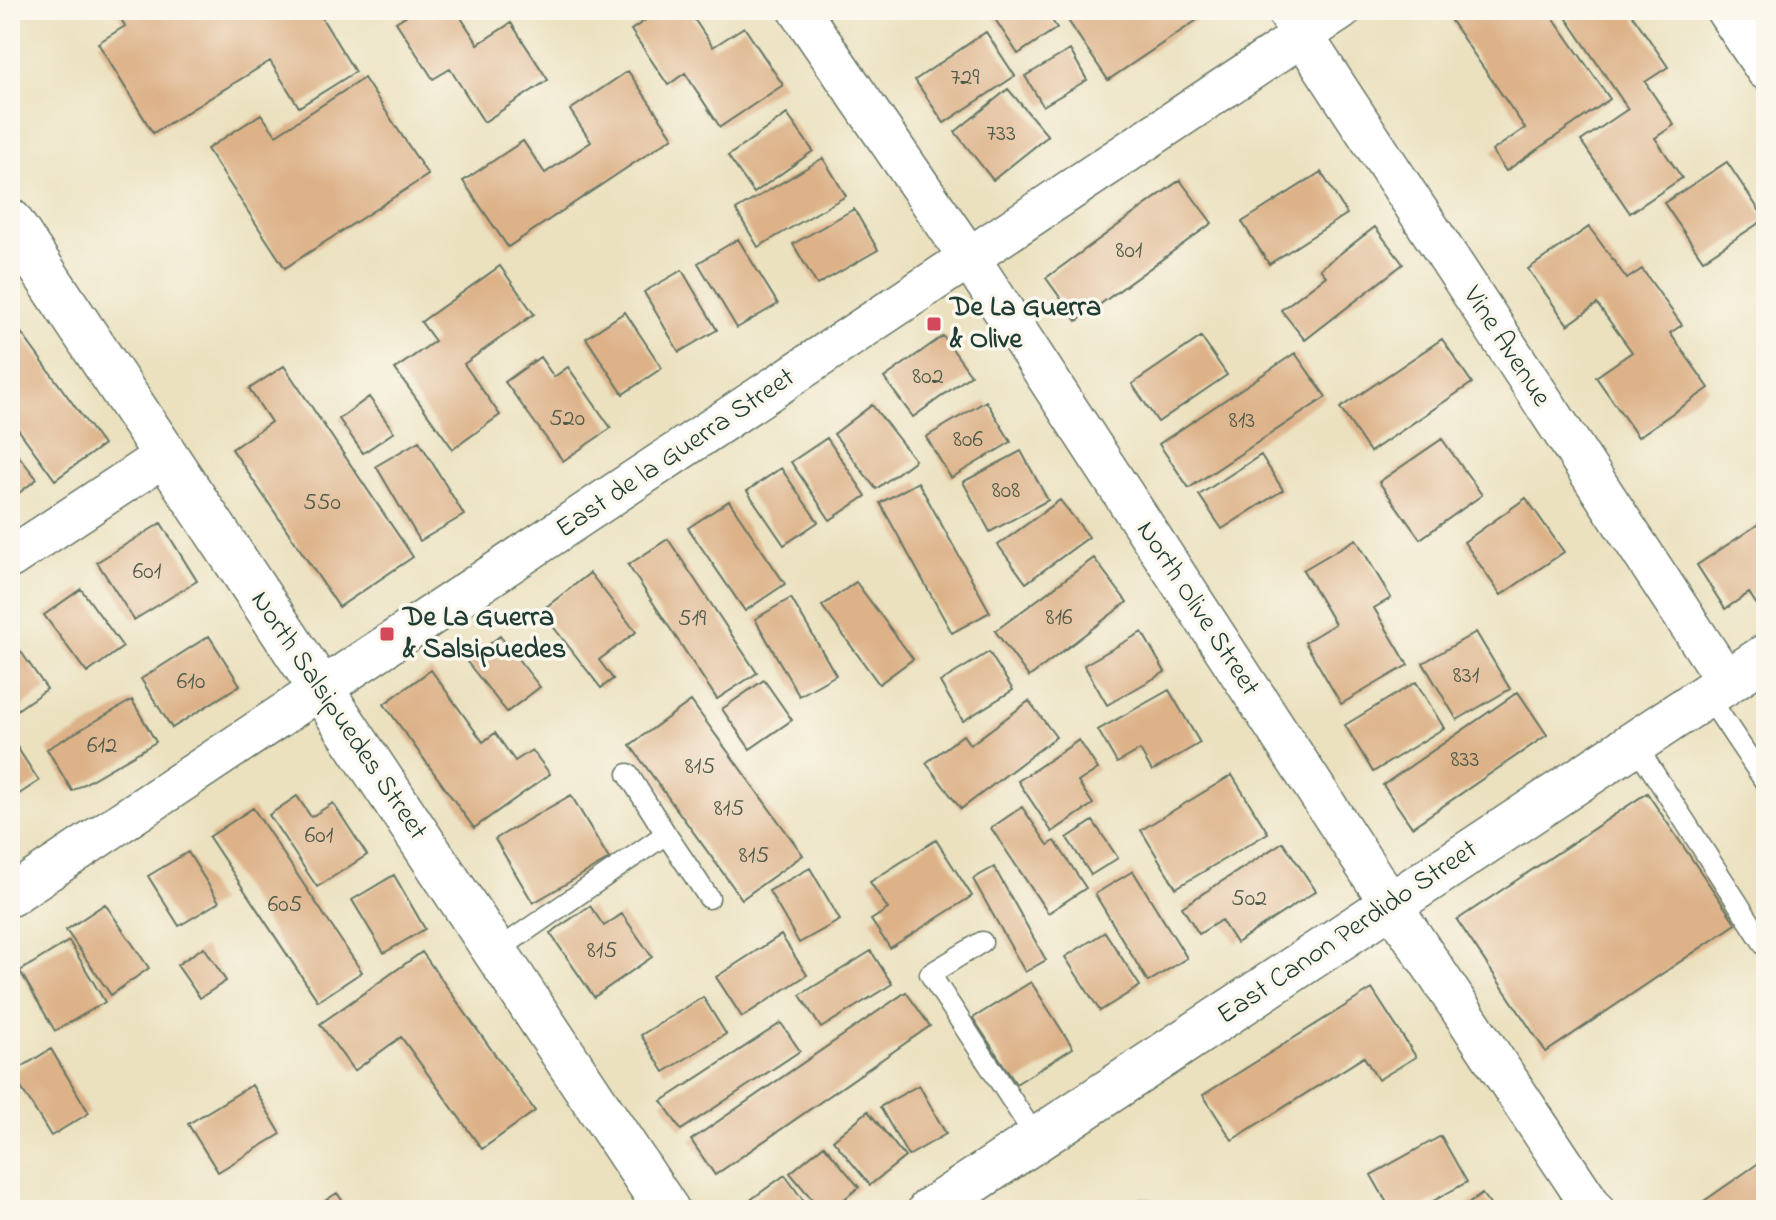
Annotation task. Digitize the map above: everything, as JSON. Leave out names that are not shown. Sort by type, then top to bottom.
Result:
[{"type":"street","name":"North Olive Street","points":[[799,10],[970,259],[1391,905],[1594,1210]]},
{"type":"street","name":"East de la Guerra Street","points":[[10,896],[970,259],[1294,23],[1341,10]]},
{"type":"street","points":[[1726,10],[1766,70]]},
{"type":"street","name":"Vine Avenue","points":[[1294,23],[1717,689]]},
{"type":"street","name":"North Salsipuedes Street","points":[[10,221],[667,1210]]},
{"type":"street","points":[[10,558],[164,456]]},
{"type":"street","name":"East Canon Perdido Street","points":[[930,1210],[1766,656]]},
{"type":"lane","points":[[1717,689],[1766,783]]},
{"type":"lane","points":[[1635,744],[1766,947]]},
{"type":"lane","points":[[628,774],[709,898]]},
{"type":"lane","points":[[495,952],[666,834]]},
{"type":"lane","points":[[982,942],[930,974],[1037,1139]]},
{"type":"green space","points":[[1142,1198],[1183,1208],[1184,1210],[1126,1210]]},
{"type":"building","points":[[116,10],[317,10],[355,72],[299,107],[270,61],[153,133],[98,43],[125,26]]},
{"type":"building","points":[[415,10],[456,10],[478,44],[511,23],[548,80],[484,122],[450,69],[433,79],[396,22]]},
{"type":"building","points":[[646,10],[688,10],[713,47],[744,27],[783,85],[720,127],[685,73],[668,85],[631,30],[650,17]]},
{"type":"building","points":[[996,10],[1045,10],[1057,28],[1018,54],[991,13]]},
{"type":"building","points":[[1061,10],[1212,10],[1108,80]]},
{"type":"building","points":[[1467,10],[1548,10],[1610,99],[1506,171],[1492,151],[1525,128],[1451,21]]},
{"type":"building","points":[[1561,10],[1629,10],[1668,67],[1645,82],[1674,125],[1655,138],[1682,178],[1630,213],[1581,141],[1628,109]]},
{"type":"building","points":[[986,32],[1015,76],[944,123],[915,80]]},
{"type":"building","points":[[1070,50],[1087,80],[1043,106],[1025,76]]},
{"type":"building","points":[[628,71],[673,137],[508,247],[463,181],[523,141],[545,173],[591,142],[570,110]]},
{"type":"building","points":[[364,78],[428,175],[285,268],[207,149],[261,114],[276,135]]},
{"type":"building","points":[[1008,89],[1048,136],[993,180],[955,132]]},
{"type":"building","points":[[787,114],[813,151],[754,193],[728,156]]},
{"type":"building","points":[[823,158],[846,196],[758,247],[736,210]]},
{"type":"building","points":[[1727,162],[1765,219],[1703,260],[1664,203]]},
{"type":"building","points":[[1321,172],[1347,214],[1269,264],[1242,222]]},
{"type":"building","points":[[1180,180],[1212,223],[1077,321],[1046,278]]},
{"type":"building","points":[[854,209],[878,250],[817,285],[793,244]]},
{"type":"building","points":[[1375,227],[1403,264],[1305,340],[1281,310],[1326,276],[1320,269]]},
{"type":"building","points":[[1589,227],[1627,279],[1642,269],[1682,325],[1670,333],[1709,388],[1638,437],[1596,377],[1632,352],[1597,304],[1568,325],[1528,269]]},
{"type":"building","points":[[738,239],[778,304],[737,328],[698,263]]},
{"type":"building","points":[[500,266],[534,314],[464,364],[500,415],[453,449],[395,369],[435,341],[421,322]]},
{"type":"building","points":[[682,270],[717,330],[679,352],[644,292]]},
{"type":"building","points":[[625,312],[662,368],[623,394],[586,338]]},
{"type":"building","points":[[17,327],[103,445],[55,480],[10,418],[10,332]]},
{"type":"building","points":[[943,336],[971,375],[913,417],[884,378]]},
{"type":"building","points":[[1201,337],[1227,375],[1158,422],[1132,384]]},
{"type":"building","points":[[1442,339],[1472,383],[1370,452],[1340,408]]},
{"type":"building","points":[[1295,353],[1326,397],[1189,488],[1159,444]]},
{"type":"building","points":[[540,357],[554,377],[568,367],[611,428],[563,461],[505,382]]},
{"type":"building","points":[[284,366],[413,557],[339,607],[232,449],[271,422],[249,389]]},
{"type":"building","points":[[369,397],[394,432],[363,453],[339,419]]},
{"type":"building","points":[[986,401],[1011,442],[951,478],[926,437]]},
{"type":"building","points":[[872,405],[915,460],[876,489],[834,434]]},
{"type":"building","points":[[827,438],[866,496],[830,520],[791,462]]},
{"type":"building","points":[[1442,439],[1482,495],[1420,539],[1379,482]]},
{"type":"building","points":[[419,441],[464,515],[420,541],[376,466]]},
{"type":"building","points":[[10,445],[37,479],[10,500]]},
{"type":"building","points":[[1021,451],[1048,500],[990,532],[963,482]]},
{"type":"building","points":[[1261,455],[1283,490],[1222,529],[1199,495]]},
{"type":"building","points":[[781,468],[818,522],[784,545],[747,491]]},
{"type":"building","points":[[918,482],[990,612],[952,633],[880,503]]},
{"type":"building","points":[[1526,498],[1564,552],[1501,595],[1464,542]]},
{"type":"building","points":[[1060,500],[1089,537],[1026,583],[998,545]]},
{"type":"building","points":[[729,501],[785,584],[745,611],[688,528]]},
{"type":"building","points":[[1766,519],[1766,603],[1759,608],[1749,593],[1725,609],[1697,565]]},
{"type":"building","points":[[161,523],[197,581],[134,620],[97,562]]},
{"type":"building","points":[[668,539],[757,673],[717,699],[628,565]]},
{"type":"building","points":[[1356,539],[1391,598],[1374,608],[1408,665],[1341,704],[1305,642],[1335,624],[1303,570]]},
{"type":"building","points":[[1094,558],[1127,602],[1029,677],[995,631]]},
{"type":"building","points":[[590,573],[636,632],[599,660],[613,679],[601,688],[541,611]]},
{"type":"building","points":[[856,582],[913,659],[879,684],[822,606]]},
{"type":"building","points":[[81,589],[123,647],[87,673],[44,615]]},
{"type":"building","points":[[791,598],[836,675],[799,696],[755,619]]},
{"type":"building","points":[[1142,632],[1165,672],[1107,705],[1084,665]]},
{"type":"building","points":[[1476,632],[1510,689],[1457,720],[1423,663]]},
{"type":"building","points":[[10,636],[47,689],[17,710],[10,701]]},
{"type":"building","points":[[209,636],[240,685],[172,728],[141,679]]},
{"type":"building","points":[[500,636],[540,687],[507,712],[467,662]]},
{"type":"building","points":[[989,652],[1013,690],[963,721],[940,682]]},
{"type":"building","points":[[431,670],[483,742],[495,733],[515,761],[532,750],[550,774],[474,828],[384,704]]},
{"type":"building","points":[[764,680],[792,720],[750,749],[722,709]]},
{"type":"building","points":[[1416,682],[1444,728],[1373,772],[1345,725]]},
{"type":"building","points":[[1169,690],[1200,743],[1152,771],[1140,750],[1117,763],[1098,730]]},
{"type":"building","points":[[1518,692],[1547,735],[1412,827],[1383,785]]},
{"type":"building","points":[[132,700],[156,742],[72,791],[47,749]]},
{"type":"building","points":[[691,701],[803,855],[742,899],[630,745]]},
{"type":"building","points":[[1029,701],[1056,737],[961,809],[926,763],[963,735],[970,745]]},
{"type":"building","points":[[10,736],[39,781],[10,800]]},
{"type":"building","points":[[1079,740],[1098,769],[1078,782],[1093,804],[1052,832],[1018,781]]},
{"type":"building","points":[[1232,775],[1268,833],[1176,888],[1141,830]]},
{"type":"building","points":[[1647,793],[1736,924],[1546,1052],[1457,920]]},
{"type":"building","points":[[571,795],[609,859],[533,903],[495,839]]},
{"type":"building","points":[[297,796],[311,817],[333,803],[367,855],[317,887],[269,815]]},
{"type":"building","points":[[1022,807],[1048,845],[1055,841],[1086,888],[1048,913],[991,828]]},
{"type":"building","points":[[253,808],[362,972],[318,1001],[209,837]]},
{"type":"building","points":[[1093,821],[1118,858],[1091,875],[1067,838]]},
{"type":"building","points":[[936,840],[972,896],[890,948],[871,920],[888,909],[870,882]]},
{"type":"building","points":[[1283,842],[1316,891],[1236,943],[1221,920],[1199,934],[1182,907]]},
{"type":"building","points":[[188,852],[219,902],[179,926],[148,876]]},
{"type":"building","points":[[994,867],[1046,960],[1025,972],[973,879]]},
{"type":"building","points":[[810,868],[840,920],[799,943],[769,891]]},
{"type":"building","points":[[1133,871],[1187,958],[1148,982],[1095,894]]},
{"type":"building","points":[[394,875],[425,929],[384,953],[352,900]]},
{"type":"building","points":[[105,904],[149,968],[111,995],[66,930]]},
{"type":"building","points":[[590,906],[604,926],[622,914],[652,957],[594,997],[550,933]]},
{"type":"building","points":[[1105,932],[1140,986],[1100,1011],[1065,957]]},
{"type":"building","points":[[781,935],[807,975],[742,1017],[716,977]]},
{"type":"building","points":[[69,941],[105,1002],[55,1031],[20,971]]},
{"type":"building","points":[[204,947],[226,981],[200,998],[177,965]]},
{"type":"building","points":[[871,951],[892,984],[821,1028],[800,995]]},
{"type":"building","points":[[422,952],[535,1111],[482,1149],[401,1037],[354,1071],[320,1024]]},
{"type":"building","points":[[1031,982],[1073,1048],[1016,1084],[973,1018]]},
{"type":"building","points":[[1372,989],[1416,1057],[1378,1080],[1364,1057],[1232,1140],[1203,1095]]},
{"type":"building","points":[[906,992],[930,1026],[715,1175],[691,1140]]},
{"type":"building","points":[[703,997],[726,1034],[664,1072],[641,1035]]},
{"type":"building","points":[[781,1023],[800,1051],[681,1130],[662,1101]]},
{"type":"building","points":[[51,1049],[89,1113],[51,1136],[12,1073]]},
{"type":"building","points":[[252,1085],[281,1134],[218,1172],[188,1124]]},
{"type":"building","points":[[919,1085],[946,1134],[908,1156],[880,1107]]},
{"type":"building","points":[[868,1111],[905,1157],[870,1185],[833,1140]]},
{"type":"building","points":[[1441,1136],[1467,1182],[1417,1210],[1391,1210],[1371,1175]]},
{"type":"building","points":[[824,1145],[859,1187],[831,1210],[821,1210],[790,1173]]},
{"type":"building","points":[[1763,1160],[1766,1164],[1766,1210],[1691,1210]]},
{"type":"building","points":[[785,1175],[810,1210],[751,1210],[746,1203]]},
{"type":"building","points":[[337,1193],[349,1210],[311,1210]]},
{"type":"building","points":[[1482,1194],[1494,1210],[1460,1210]]},
{"type":"place","name":"De La Guerra & Olive","points":[[934,324]]},
{"type":"place","name":"De La Guerra & Salsipuedes","points":[[387,634]]}]
